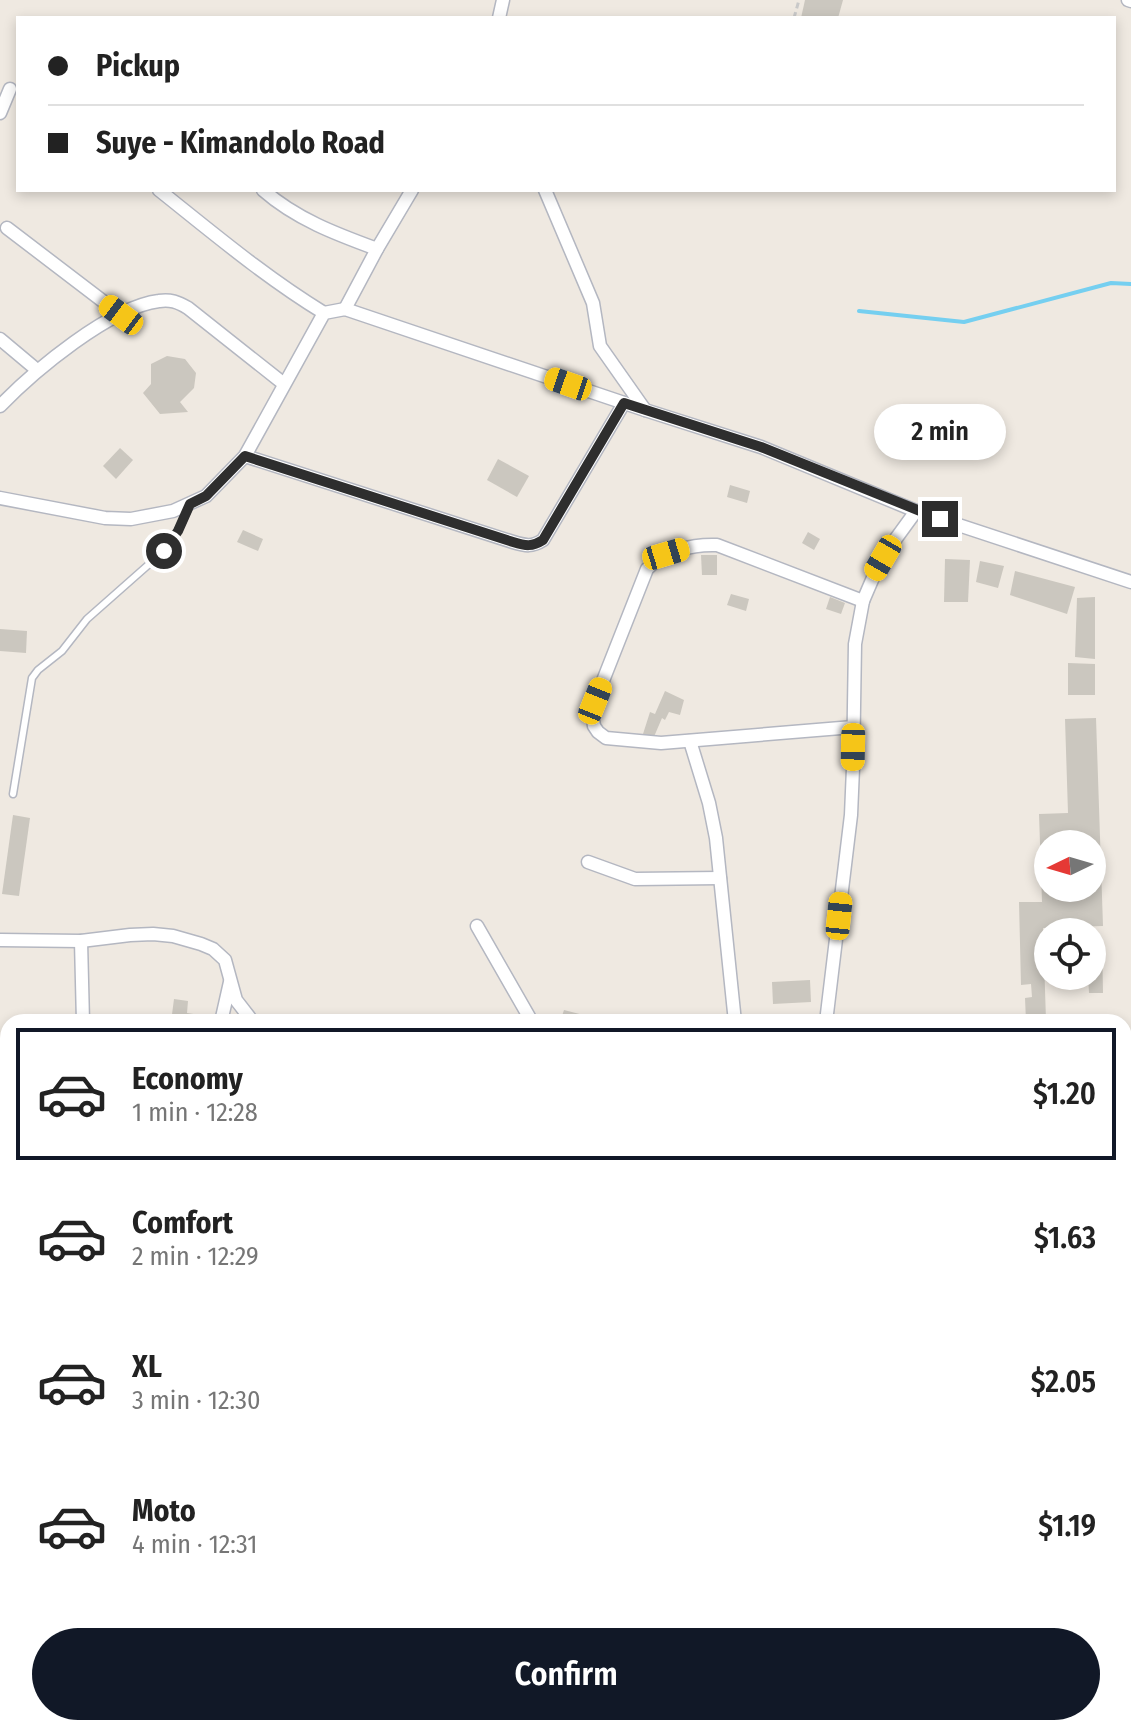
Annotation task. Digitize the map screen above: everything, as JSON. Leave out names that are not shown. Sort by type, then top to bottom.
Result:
[{"type":"street","points":[[0,113],[9,89]]},
{"type":"street","points":[[162,192],[287,291],[324,313],[345,309],[761,447],[916,511],[1131,582]]},
{"type":"street","points":[[265,192],[284,207],[328,231],[377,249]]},
{"type":"street","points":[[345,309],[411,192]]},
{"type":"street","points":[[546,192],[593,303],[603,353],[645,410]]},
{"type":"street","points":[[7,228],[121,315]]},
{"type":"street","points":[[0,406],[53,357],[106,322],[147,303],[162,300],[175,301],[188,308],[284,384]]},
{"type":"street","points":[[0,498],[105,518],[131,519],[156,516],[206,496],[245,456],[324,313]]},
{"type":"street","points":[[0,339],[37,370]]},
{"type":"street","points":[[245,456],[513,542],[535,545],[543,540],[624,403]]},
{"type":"street","points":[[827,1014],[851,815],[855,644],[863,601],[881,563],[916,511]]},
{"type":"street","points":[[853,727],[661,743],[606,738],[594,726],[592,713],[647,569],[666,554],[693,546],[717,545],[863,601]]},
{"type":"street","points":[[690,741],[716,838],[734,1014]]},
{"type":"street","points":[[588,862],[635,879],[720,878]]},
{"type":"street","points":[[477,926],[527,1014]]},
{"type":"street","points":[[0,940],[81,941],[130,935],[173,936],[220,954],[225,960],[236,1000],[247,1014]]},
{"type":"street","points":[[81,941],[83,1014]]},
{"type":"street","points":[[223,1014],[230,982]]},
{"type":"lane","points":[[13,794],[32,678],[62,651],[93,613],[164,551],[178,531],[190,504]]},
{"type":"building","points":[[805,0],[843,0],[839,16],[801,16]]},
{"type":"building","points":[[167,356],[185,359],[196,373],[194,388],[180,402],[188,412],[160,414],[143,393],[151,384],[151,364]]},
{"type":"building","points":[[120,448],[133,460],[116,479],[103,466]]},
{"type":"building","points":[[498,459],[529,476],[517,497],[487,480]]},
{"type":"building","points":[[730,485],[750,491],[747,503],[727,497]]},
{"type":"building","points":[[243,530],[263,539],[258,551],[237,542]]},
{"type":"building","points":[[808,532],[820,539],[814,550],[802,543]]},
{"type":"building","points":[[701,555],[717,555],[717,575],[702,575]]},
{"type":"building","points":[[945,559],[970,560],[968,602],[944,602]]},
{"type":"building","points":[[980,561],[1004,566],[998,588],[976,582]]},
{"type":"building","points":[[1015,571],[1075,587],[1067,614],[1010,595]]},
{"type":"building","points":[[731,594],[749,599],[746,611],[727,605]]},
{"type":"building","points":[[830,597],[845,603],[841,614],[826,609]]},
{"type":"building","points":[[1095,597],[1095,659],[1075,657],[1077,598]]},
{"type":"building","points":[[0,629],[27,631],[26,653],[0,651]]},
{"type":"building","points":[[1068,663],[1095,664],[1095,695],[1068,695]]},
{"type":"building","points":[[665,691],[684,700],[680,715],[669,712],[665,720],[662,718],[653,739],[643,734],[650,712],[655,714]]},
{"type":"building","points":[[1096,718],[1100,830],[1040,830],[1039,814],[1068,813],[1065,719]]},
{"type":"building","points":[[13,815],[30,818],[19,896],[2,894]]},
{"type":"building","points":[[1019,902],[1102,902],[1103,918],[1034,918],[1034,990],[1045,990],[1046,1014],[1026,1014],[1025,998],[1032,997],[1031,984],[1021,985]]},
{"type":"building","points":[[810,980],[811,1002],[773,1004],[772,982]]},
{"type":"building","points":[[1089,990],[1103,990],[1103,993],[1089,993]]},
{"type":"building","points":[[174,999],[188,1001],[187,1013],[194,1014],[172,1014]]},
{"type":"waterway","points":[[859,311],[964,322],[1111,283],[1131,284]]},
{"type":"route","points":[[164,551],[178,531],[190,504],[206,496],[245,456],[513,542],[535,545],[543,540],[624,403],[761,447],[940,519]]}]
